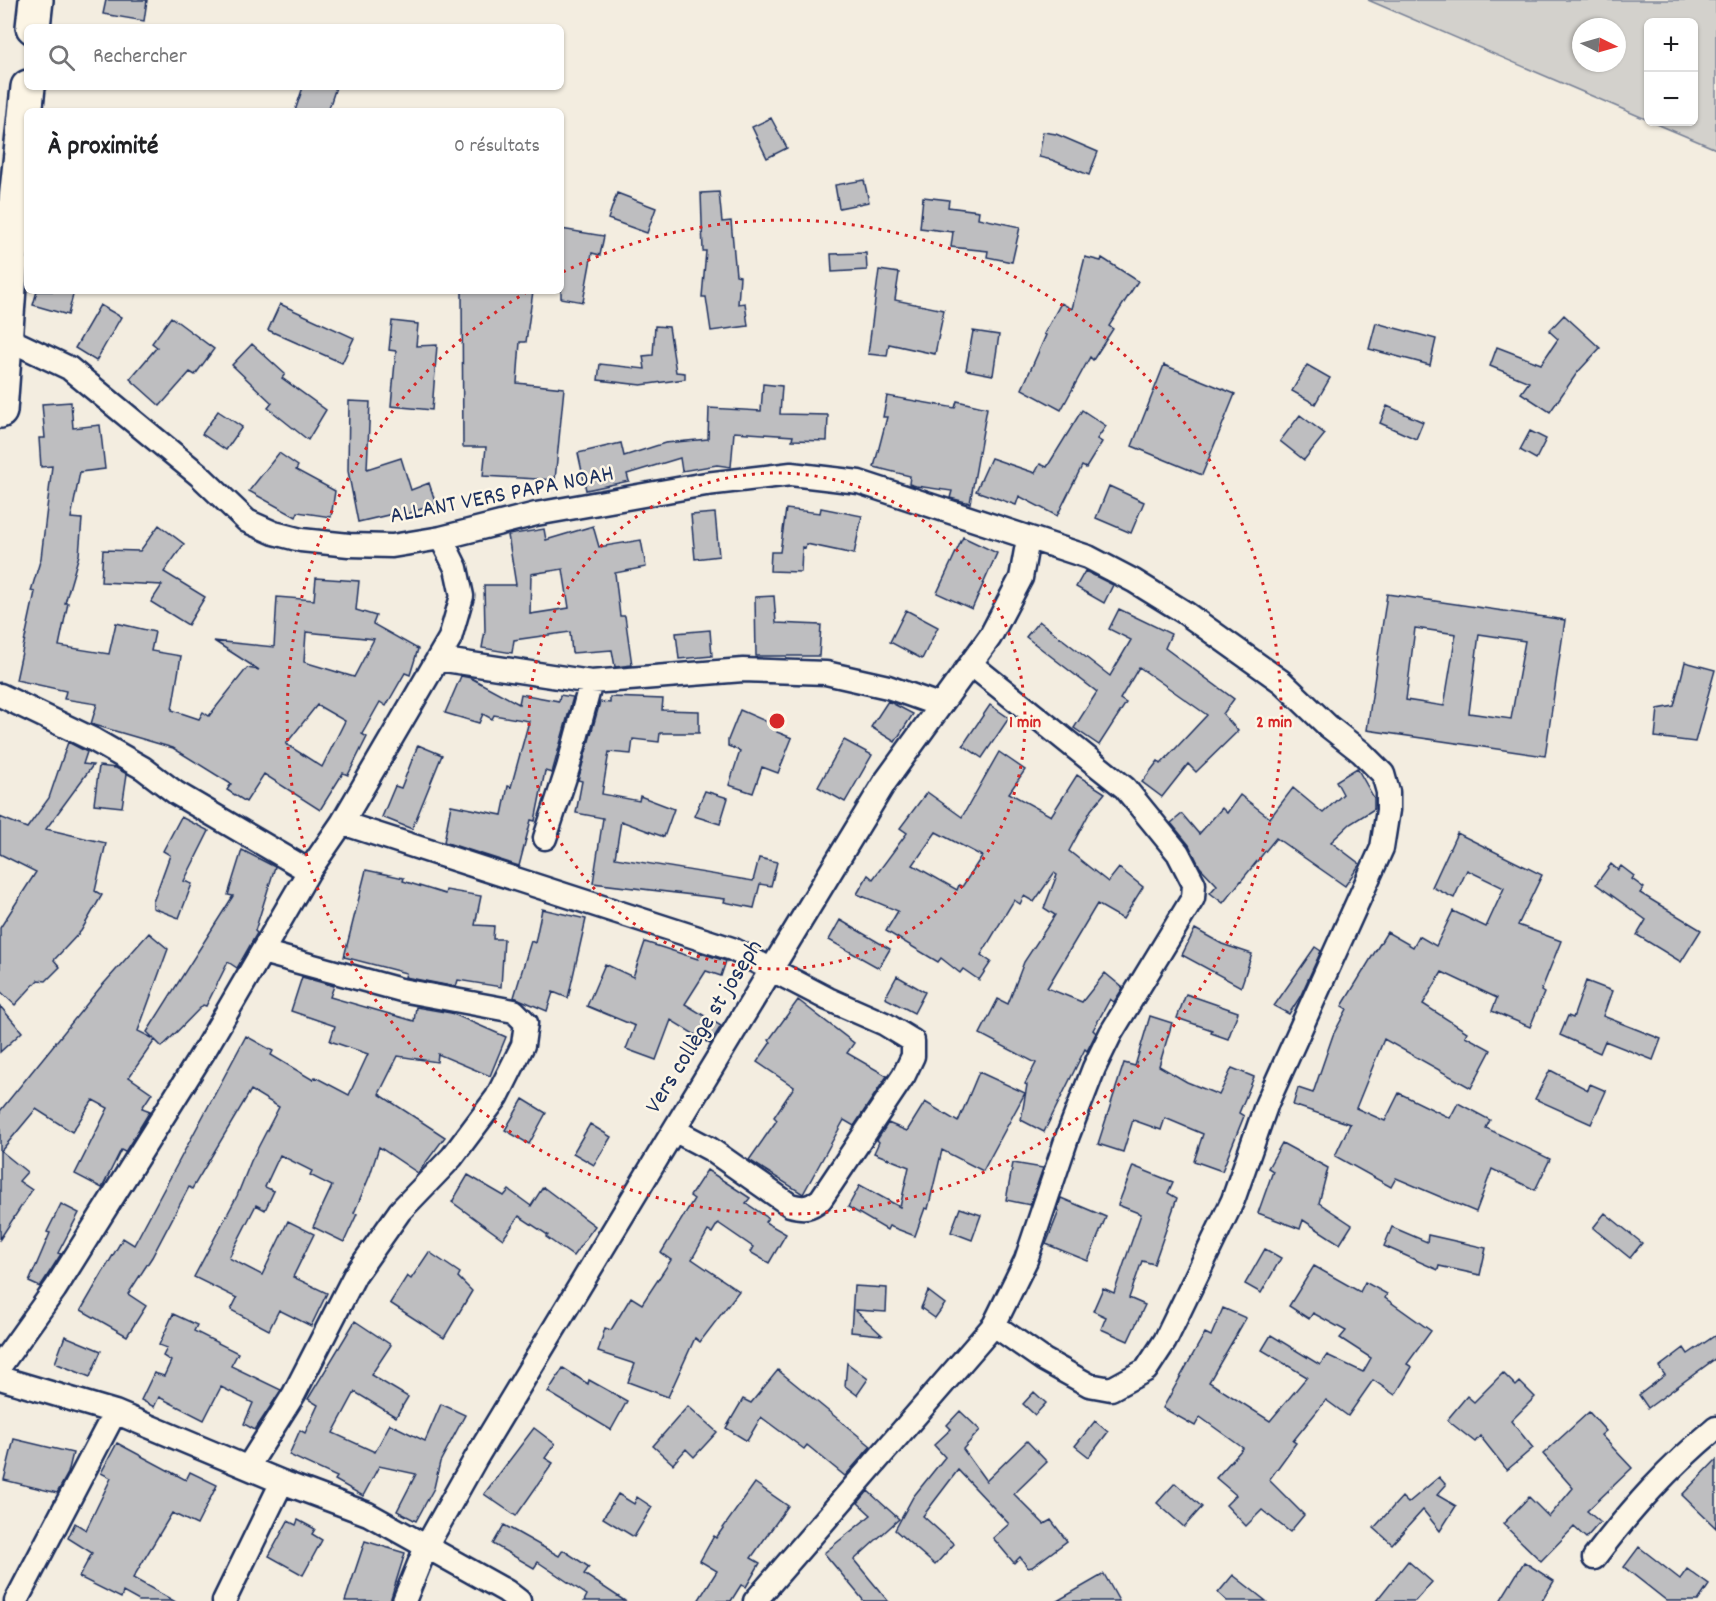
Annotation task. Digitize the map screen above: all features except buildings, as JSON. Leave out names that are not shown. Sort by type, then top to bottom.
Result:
[{"type":"main road","points":[[33,24],[36,0]]},
{"type":"main road","points":[[26,108],[28,90]]},
{"type":"main road","points":[[0,411],[14,219],[24,125]]},
{"type":"street","name":"ALLANT VERS PAPA NOAH","points":[[6,338],[69,368],[199,475],[248,521],[274,533],[301,540],[349,545],[392,546],[441,538],[536,514],[706,484],[791,474],[859,482],[904,495],[1028,539],[1088,557],[1134,581],[1184,612],[1282,682],[1383,774],[1388,792],[1388,810],[1382,848],[1267,1103],[1233,1200],[1165,1341],[1146,1370],[1111,1389],[1089,1385],[1044,1360],[994,1325]]},
{"type":"street","points":[[0,1366],[55,1289],[206,1048],[309,871],[342,823],[450,638],[462,596],[456,568],[441,538]]},
{"type":"street","name":"Vers collège st joseph","points":[[404,1601],[426,1546],[476,1458],[885,782],[939,705],[972,665],[1021,578],[1028,539]]},
{"type":"street","points":[[438,659],[591,682],[743,670],[826,673],[888,687],[939,705]]},
{"type":"street","points":[[755,1601],[994,1325],[1026,1260],[1064,1145],[1094,1068],[1111,1033],[1193,898],[1194,884],[1179,853],[1125,788],[972,665]]},
{"type":"street","points":[[545,838],[584,715],[591,682]]},
{"type":"street","points":[[0,695],[94,740],[143,768],[176,793],[309,871]]},
{"type":"street","points":[[342,823],[732,949],[913,1041],[913,1056],[904,1074],[821,1199],[812,1207],[802,1208],[790,1205],[710,1149],[674,1130]]},
{"type":"street","points":[[248,1467],[294,1394],[355,1275],[400,1211],[452,1157],[497,1097],[523,1045],[526,1023],[514,1011],[401,990],[262,951]]},
{"type":"street","points":[[0,1378],[115,1412],[282,1482],[368,1514],[506,1591],[519,1601]]},
{"type":"street","points":[[16,1601],[115,1412]]},
{"type":"street","points":[[1594,1558],[1629,1512],[1672,1464],[1716,1428]]},
{"type":"street","points":[[224,1601],[282,1482]]},
{"type":"shaded area","points":[[1368,0],[1716,0],[1716,149],[1661,126],[1698,126],[1698,18],[1644,18],[1644,118]]}]
